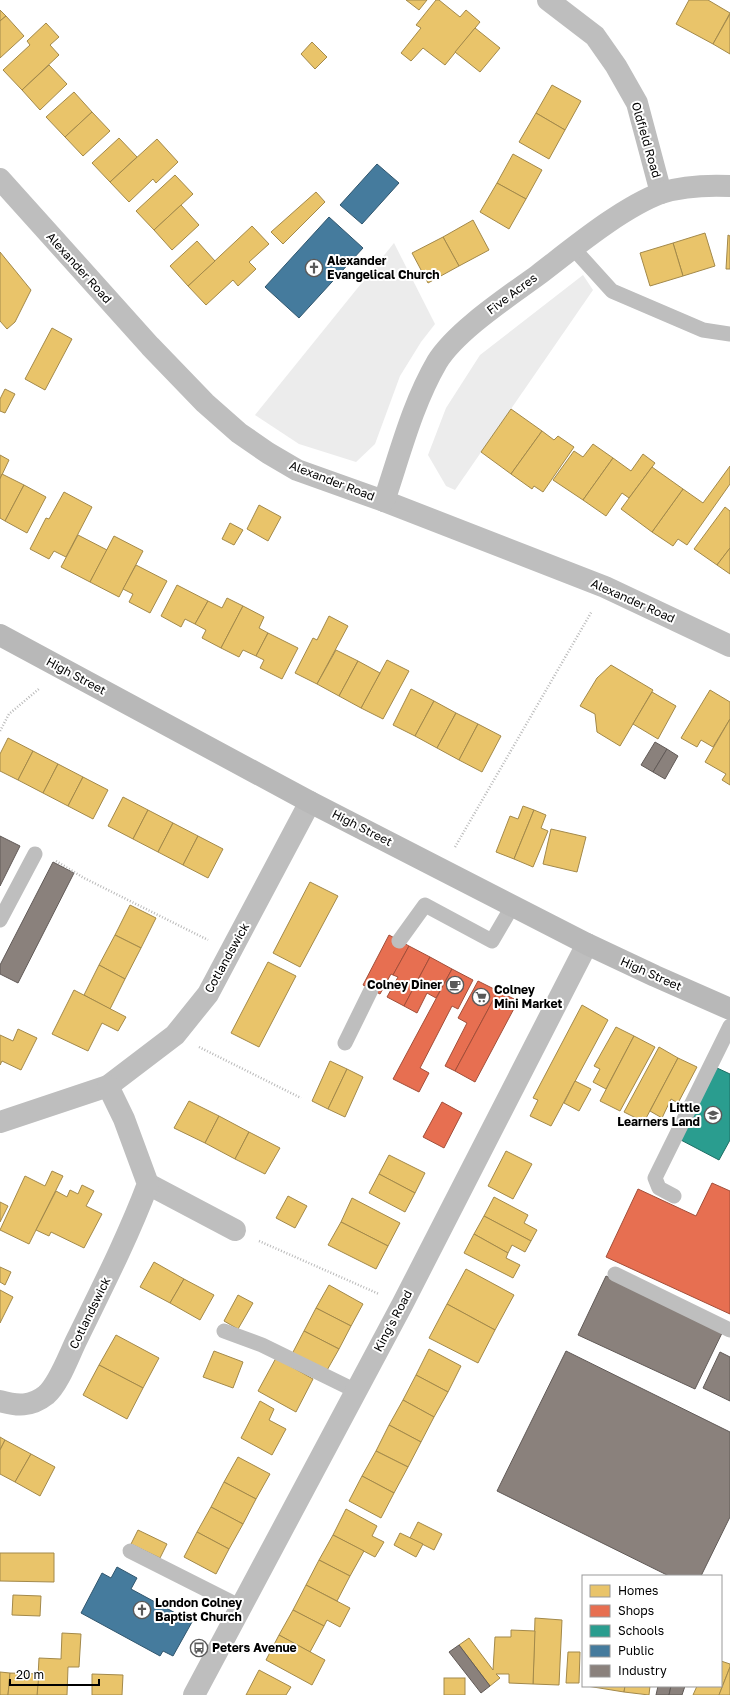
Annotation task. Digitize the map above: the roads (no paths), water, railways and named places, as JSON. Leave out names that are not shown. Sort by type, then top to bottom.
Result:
[{"type":"street","name":"Oldfield Road","points":[[548,0],[595,36],[616,66],[637,103],[661,194]]},
{"type":"street","name":"Alexander Road","points":[[0,179],[150,346],[205,403],[239,433],[268,454],[297,470],[384,501],[605,588],[730,646]]},
{"type":"street","name":"Five Acres","points":[[384,501],[423,390],[438,361],[461,335],[573,248],[625,212],[661,194],[693,186],[730,186]]},
{"type":"street","name":"High Street","points":[[0,635],[310,802],[442,870],[587,944],[654,976],[730,1009]]},
{"type":"street","name":"Cotlandswick","points":[[0,1122],[108,1086],[175,1035],[208,994],[310,802]]},
{"type":"street","name":"King's Road","points":[[194,1695],[402,1305],[587,944]]},
{"type":"street","points":[[108,1086],[124,1119],[148,1184],[235,1230]]},
{"type":"street","name":"Cotlandswick","points":[[0,1400],[19,1406],[35,1402],[47,1394],[59,1375],[117,1258],[148,1184]]},
{"type":"lane","points":[[573,248],[612,292],[703,330],[730,334]]},
{"type":"lane","points":[[0,920],[35,854]]},
{"type":"lane","points":[[399,941],[425,906],[492,941],[513,905]]},
{"type":"lane","points":[[345,1043],[371,990]]},
{"type":"lane","points":[[674,1196],[659,1188],[655,1178],[730,1026]]},
{"type":"lane","points":[[615,1274],[730,1330]]},
{"type":"lane","points":[[224,1331],[262,1345],[356,1391]]},
{"type":"lane","points":[[130,1551],[241,1607]]},
{"type":"place","name":"Alexander Evangelical Church","points":[[314,268]]},
{"type":"place","name":"Colney Diner","points":[[455,985]]},
{"type":"place","name":"Colney Mini Market","points":[[481,997]]},
{"type":"place","name":"Little Learners Land","points":[[713,1115]]},
{"type":"place","name":"London Colney Baptist Church","points":[[142,1610]]},
{"type":"place","name":"Peters Avenue","points":[[199,1648]]}]
